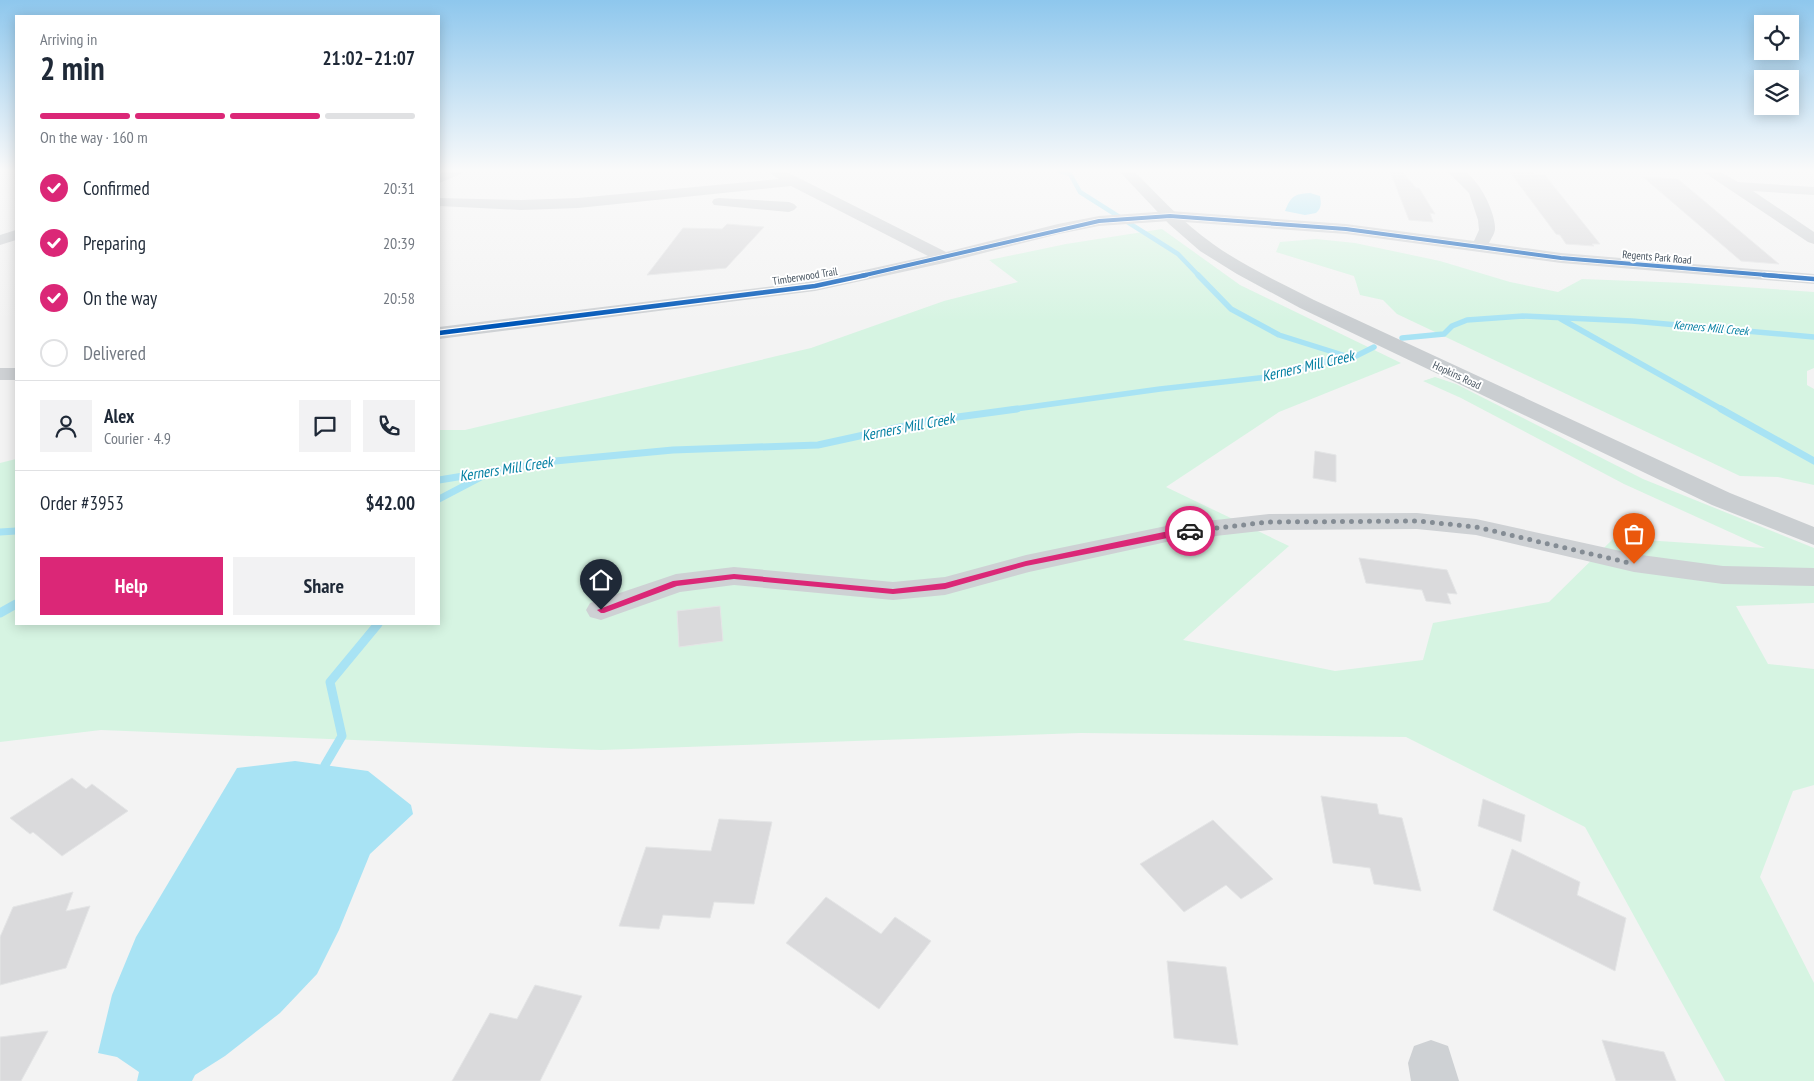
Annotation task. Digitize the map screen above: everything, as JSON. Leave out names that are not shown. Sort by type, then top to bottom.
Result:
[{"type":"main road","name":"Hopkins Road","points":[[1176,221],[1206,247],[1242,270],[1307,304],[1721,499],[1814,537]]},
{"type":"street","points":[[871,221],[944,258]]},
{"type":"street","name":"Timberwood Trail","points":[[440,334],[815,286],[1097,221]]},
{"type":"street","name":"Regents Park Road","points":[[1244,221],[1346,229],[1570,259],[1814,280]]},
{"type":"street","points":[[1479,247],[1487,230],[1486,221]]},
{"type":"street","points":[[1788,221],[1814,239]]},
{"type":"street","points":[[0,240],[15,235]]},
{"type":"street","points":[[601,610],[676,583],[734,576],[893,591],[945,586],[1026,564],[1164,534],[1269,522],[1418,521],[1476,527],[1634,564],[1723,575],[1814,577]]},
{"type":"green space","points":[[1162,229],[1240,285],[1401,363],[1279,412],[1166,487],[1289,546],[1183,640],[1335,671],[1423,660],[1433,623],[1549,602],[1614,538],[1765,548],[1624,484],[1461,398],[1423,381],[1435,377],[1456,384],[1643,479],[1814,548],[1814,603],[1736,606],[1768,664],[1814,669],[1814,785],[1793,791],[1760,877],[1814,983],[1814,1081],[1725,1081],[1585,827],[1406,737],[1081,733],[601,750],[101,730],[0,742],[0,463],[15,459],[15,625],[440,625],[440,430],[465,430],[811,348],[944,301],[1018,282],[989,260],[1066,244]]},
{"type":"green space","points":[[1316,239],[1355,243],[1440,261],[1510,282],[1558,292],[1582,279],[1686,283],[1814,292],[1814,368],[1807,371],[1807,385],[1814,389],[1814,485],[1778,477],[1740,476],[1397,314],[1383,300],[1360,295],[1354,276],[1276,252],[1280,242]]},
{"type":"water","points":[[295,761],[368,771],[411,805],[413,814],[370,854],[339,930],[317,974],[280,1013],[225,1056],[195,1075],[192,1081],[137,1081],[139,1072],[117,1057],[98,1053],[112,995],[136,937],[237,768]]},
{"type":"building","points":[[1547,221],[1582,221],[1600,244],[1592,244],[1594,246],[1566,244],[1560,235],[1556,234]]},
{"type":"building","points":[[1695,221],[1728,221],[1779,264],[1741,261]]},
{"type":"building","points":[[727,224],[764,227],[726,268],[647,275],[683,228],[722,229]]},
{"type":"building","points":[[1315,451],[1336,455],[1336,482],[1313,478]]},
{"type":"building","points":[[1359,558],[1447,570],[1457,594],[1447,593],[1451,604],[1426,601],[1422,590],[1366,583]]},
{"type":"building","points":[[720,606],[723,641],[679,647],[677,611]]},
{"type":"building","points":[[72,778],[86,789],[92,784],[128,811],[62,856],[33,832],[30,834],[10,818]]},
{"type":"building","points":[[1321,796],[1377,804],[1379,814],[1402,818],[1421,891],[1374,884],[1370,868],[1333,863]]},
{"type":"building","points":[[1483,799],[1525,815],[1521,842],[1478,826]]},
{"type":"building","points":[[719,819],[772,822],[754,904],[714,902],[710,918],[663,915],[659,929],[619,926],[646,847],[711,851]]},
{"type":"building","points":[[1213,820],[1273,879],[1241,899],[1226,885],[1184,912],[1140,864]]},
{"type":"building","points":[[1512,849],[1580,882],[1577,895],[1626,918],[1615,971],[1493,910]]},
{"type":"building","points":[[73,892],[66,911],[90,906],[66,968],[0,985],[0,937],[13,907]]},
{"type":"building","points":[[826,897],[881,934],[895,917],[931,941],[879,1009],[786,943]]},
{"type":"building","points":[[1167,961],[1226,967],[1238,1045],[1174,1038]]},
{"type":"building","points":[[535,985],[582,996],[540,1081],[452,1081],[490,1013],[517,1019]]},
{"type":"building","points":[[48,1031],[21,1081],[0,1081],[0,1037]]},
{"type":"building","points":[[1602,1040],[1664,1052],[1676,1081],[1616,1081]]},
{"type":"waterway","points":[[1127,221],[1178,254],[1199,276]]},
{"type":"waterway","points":[[1198,275],[1231,309],[1279,335],[1349,357]]},
{"type":"waterway","name":"Kerners Mill Creek","points":[[1402,338],[1444,334],[1452,326],[1467,320],[1523,316],[1632,321],[1814,337]]},
{"type":"waterway","points":[[1561,319],[1723,410]]},
{"type":"waterway","name":"Kerners Mill Creek","points":[[1008,410],[1160,389],[1268,377],[1332,360],[1352,358],[1374,347]]},
{"type":"waterway","name":"Kerners Mill Creek","points":[[440,480],[555,461],[673,450],[818,445],[928,421],[1017,409]]},
{"type":"waterway","points":[[1721,409],[1814,461]]},
{"type":"waterway","points":[[440,498],[483,476]]},
{"type":"waterway","name":"Kerners Mill Creek","points":[[0,532],[15,531]]},
{"type":"waterway","points":[[0,613],[15,605]]},
{"type":"waterway","points":[[325,765],[342,736],[330,682],[377,625]]},
{"type":"cycle path","points":[[440,333],[815,286],[944,258],[1058,229],[1097,221]]},
{"type":"cycle path","points":[[1244,221],[1346,229],[1561,258],[1814,279]]},
{"type":"way so far","points":[[1190,531],[1269,522],[1418,521],[1476,527],[1634,564]]},
{"type":"route","points":[[601,610],[676,583],[734,576],[893,591],[945,586],[1026,564],[1164,534],[1190,531]]}]
